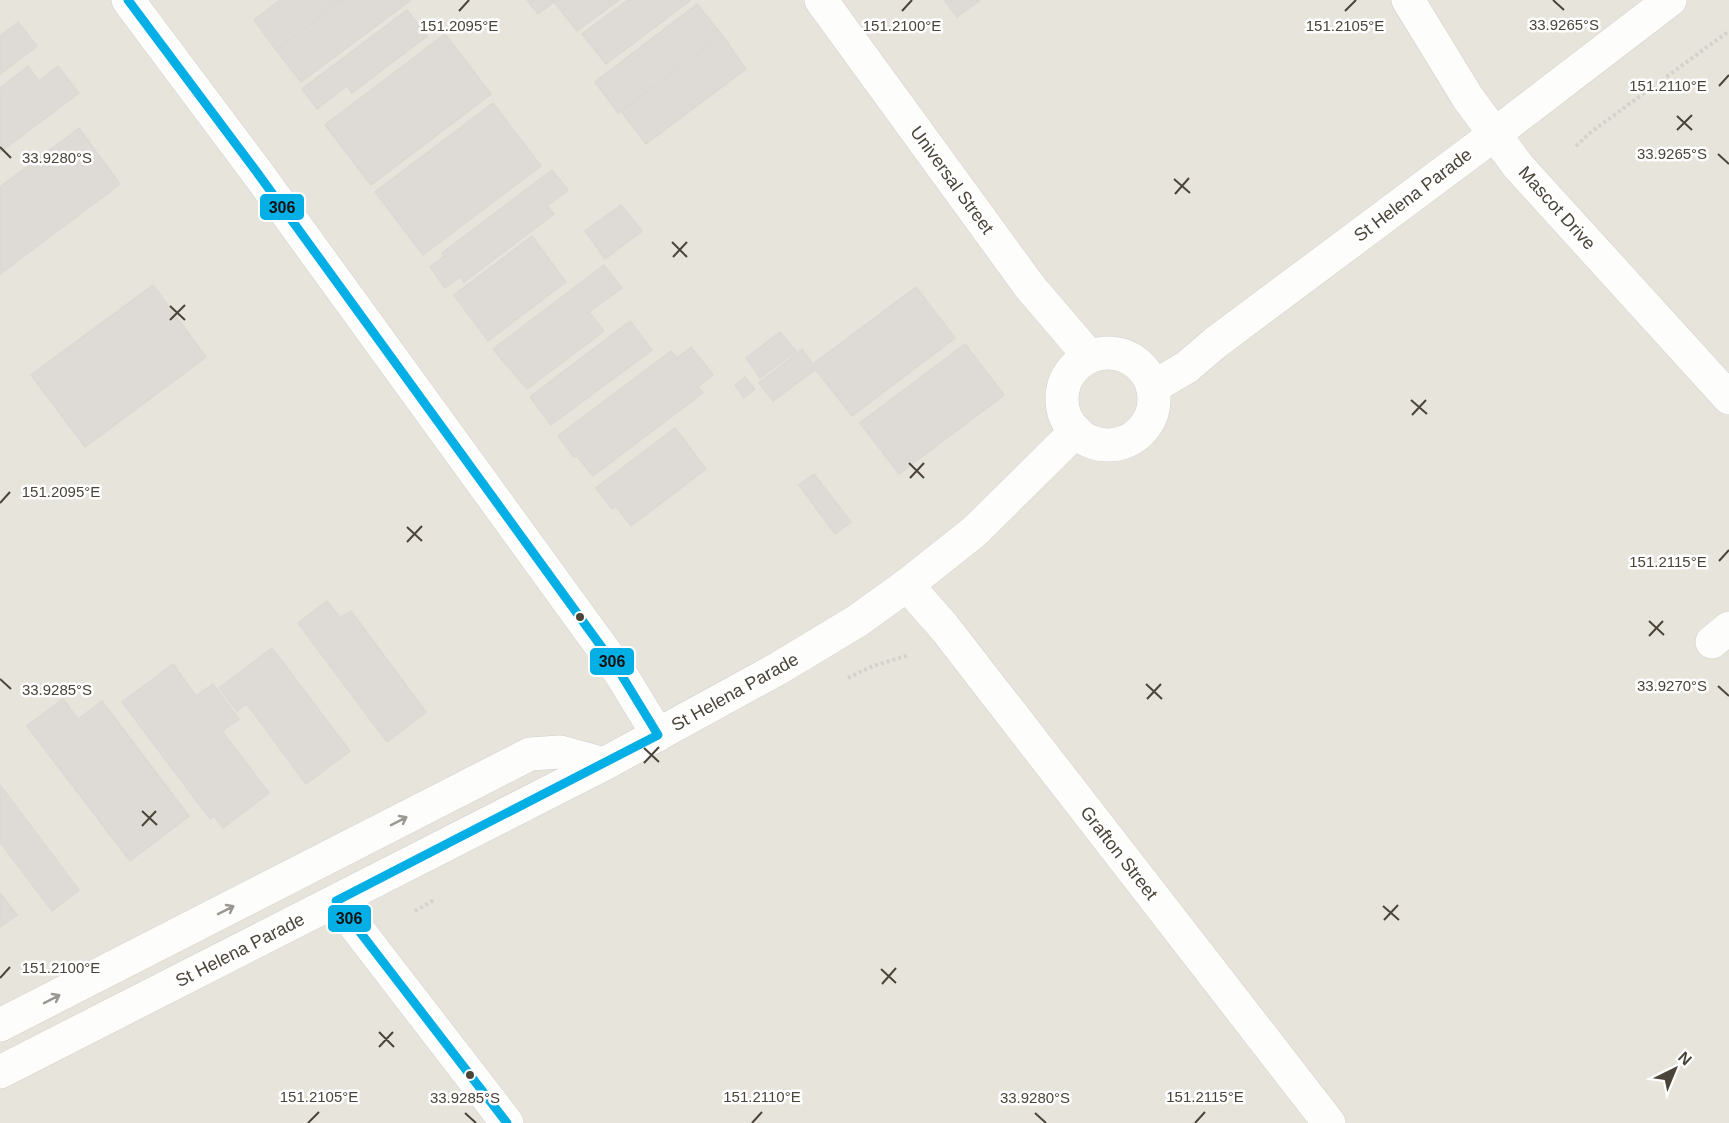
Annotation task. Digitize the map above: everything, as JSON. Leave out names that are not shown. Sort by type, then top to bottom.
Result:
[{"type":"street","points":[[128,0],[263,181],[612,662],[658,735]]},
{"type":"street","name":"Universal Street","points":[[821,0],[1030,287],[1089,356]]},
{"type":"street","name":"Mascot Drive","points":[[1408,0],[1468,98],[1518,166],[1729,398]]},
{"type":"street","name":"St Helena Parade","points":[[1153,387],[1187,367],[1670,0]]},
{"type":"street","points":[[1104,352],[1120,354],[1135,360],[1146,372],[1153,387],[1155,401],[1152,416],[1144,429],[1132,439],[1118,444],[1102,445],[1088,440],[1076,431],[1067,419],[1062,405],[1062,390],[1067,377],[1076,365],[1089,356],[1104,352]]},
{"type":"street","name":"St Helena Parade","points":[[0,1072],[604,764],[779,668],[857,621],[908,585],[975,531],[1076,431]]},
{"type":"street","name":"Grafton Street","points":[[908,585],[944,627],[1329,1123]]},
{"type":"street","points":[[0,1025],[530,754],[560,752],[604,764]]},
{"type":"street","points":[[336,901],[507,1123]]},
{"type":"path","points":[[1576,146],[1591,132],[1729,31]]},
{"type":"shaded area","points":[[0,0],[1729,0],[1729,1123],[0,1123]]},
{"type":"building","points":[[280,0],[342,0],[276,50],[254,20]]},
{"type":"building","points":[[342,0],[411,0],[301,82],[276,50]]},
{"type":"building","points":[[527,0],[557,0],[538,14]]},
{"type":"building","points":[[557,0],[619,0],[577,31],[554,2]]},
{"type":"building","points":[[628,0],[691,0],[606,64],[582,34]]},
{"type":"building","points":[[944,0],[980,0],[957,17]]},
{"type":"building","points":[[697,4],[722,35],[618,113],[595,82]]},
{"type":"building","points":[[407,10],[427,36],[352,93],[347,86],[317,109],[302,89]]},
{"type":"building","points":[[18,22],[37,46],[0,74],[0,36]]},
{"type":"building","points":[[445,34],[491,94],[371,185],[325,125]]},
{"type":"building","points":[[722,35],[746,69],[646,144],[621,111]]},
{"type":"building","points":[[28,66],[39,81],[58,66],[79,93],[0,152],[0,88]]},
{"type":"building","points":[[493,103],[541,166],[423,255],[375,192]]},
{"type":"building","points":[[79,128],[120,184],[0,274],[0,187]]},
{"type":"building","points":[[552,170],[568,190],[547,206],[554,214],[464,282],[460,277],[445,288],[430,267],[444,256],[442,253]]},
{"type":"building","points":[[621,205],[642,231],[605,259],[585,231]]},
{"type":"building","points":[[532,236],[566,282],[488,341],[454,295]]},
{"type":"building","points":[[604,265],[622,288],[589,312],[604,331],[527,389],[493,349]]},
{"type":"building","points":[[153,285],[206,357],[85,447],[31,375]]},
{"type":"building","points":[[916,287],[955,338],[852,416],[812,365]]},
{"type":"building","points":[[630,321],[652,350],[551,425],[530,397]]},
{"type":"building","points":[[780,332],[796,351],[760,378],[746,358]]},
{"type":"building","points":[[965,344],[1004,395],[899,474],[860,423]]},
{"type":"building","points":[[691,347],[713,375],[698,387],[703,393],[593,476],[558,436],[671,351],[677,358]]},
{"type":"building","points":[[802,349],[816,369],[773,401],[759,383]]},
{"type":"building","points":[[745,377],[755,389],[744,398],[735,385]]},
{"type":"building","points":[[675,428],[706,469],[631,526],[616,506],[612,509],[596,488]]},
{"type":"building","points":[[814,474],[851,522],[835,534],[799,485]]},
{"type":"building","points":[[327,601],[340,618],[351,611],[426,712],[387,742],[298,623]]},
{"type":"building","points":[[272,648],[350,751],[306,784],[247,704],[237,711],[219,688]]},
{"type":"building","points":[[173,664],[196,696],[213,684],[239,719],[222,731],[269,793],[223,828],[214,816],[210,819],[122,702]]},
{"type":"building","points":[[63,699],[78,719],[102,701],[189,816],[130,861],[27,726]]},
{"type":"building","points":[[0,785],[79,890],[52,911],[0,842]]},
{"type":"building","points":[[0,893],[17,915],[0,927]]},
{"type":"transit line","name":"306","points":[[128,0],[256,171],[619,671],[658,735],[336,901],[507,1123]]}]
